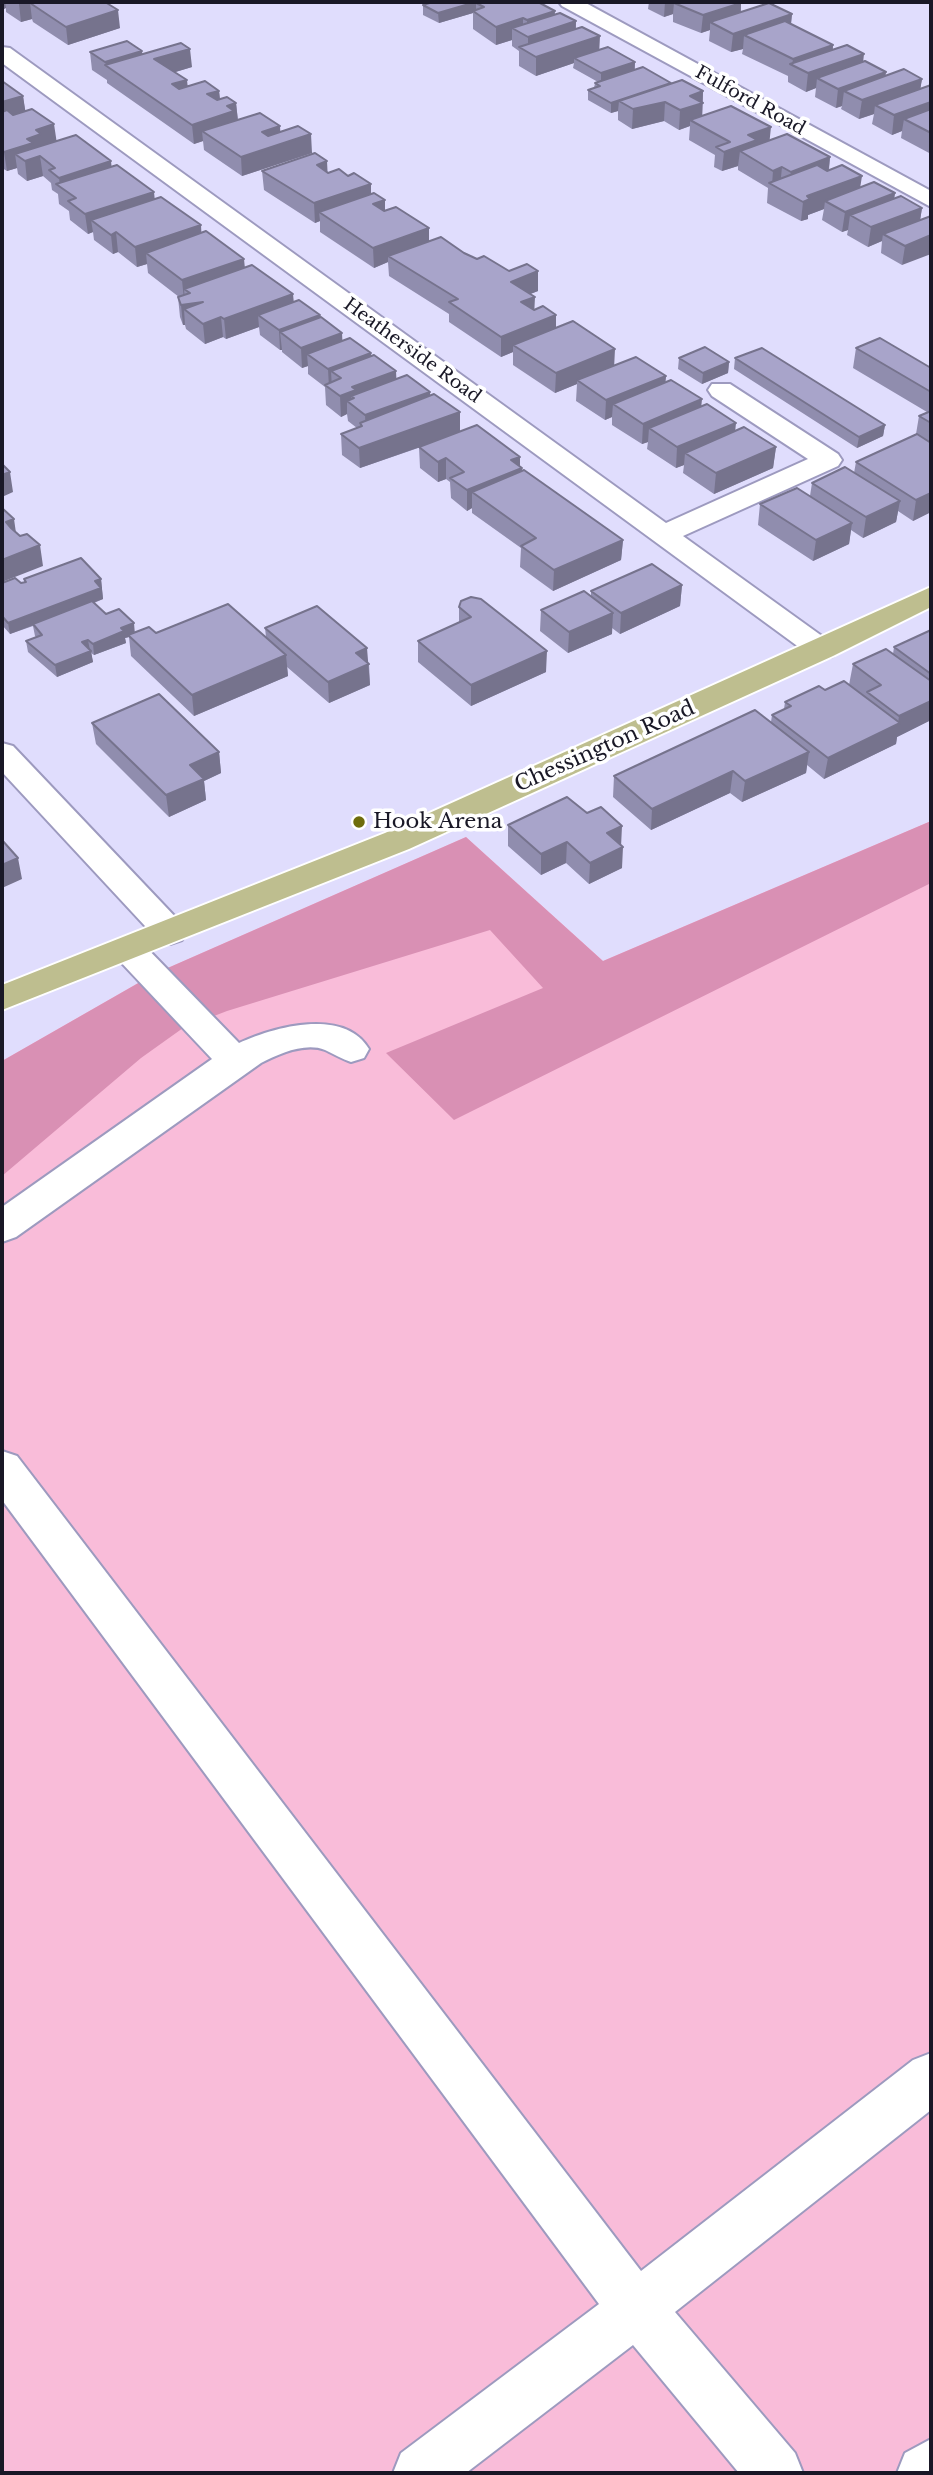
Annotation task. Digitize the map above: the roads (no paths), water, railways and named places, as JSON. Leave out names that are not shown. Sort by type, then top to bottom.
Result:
[{"type":"main road","name":"Chessington Road","points":[[2,998],[397,841],[822,650],[931,596]]},
{"type":"street","name":"Fulford Road","points":[[569,2],[931,200]]},
{"type":"street","name":"Heatherside Road","points":[[2,53],[822,650]]},
{"type":"street","points":[[664,534],[828,460],[721,390]]},
{"type":"street","points":[[5,762],[170,932]]},
{"type":"street","points":[[128,949],[235,1061]]},
{"type":"street","points":[[2,1227],[235,1061],[269,1044],[301,1036],[330,1037],[351,1049]]},
{"type":"street","points":[[2,1468],[589,2250],[775,2473]]},
{"type":"street","points":[[421,2473],[931,2078]]},
{"type":"street","points":[[925,2473],[931,2468]]},
{"type":"place","name":"Hook Arena","points":[[359,822]]}]
